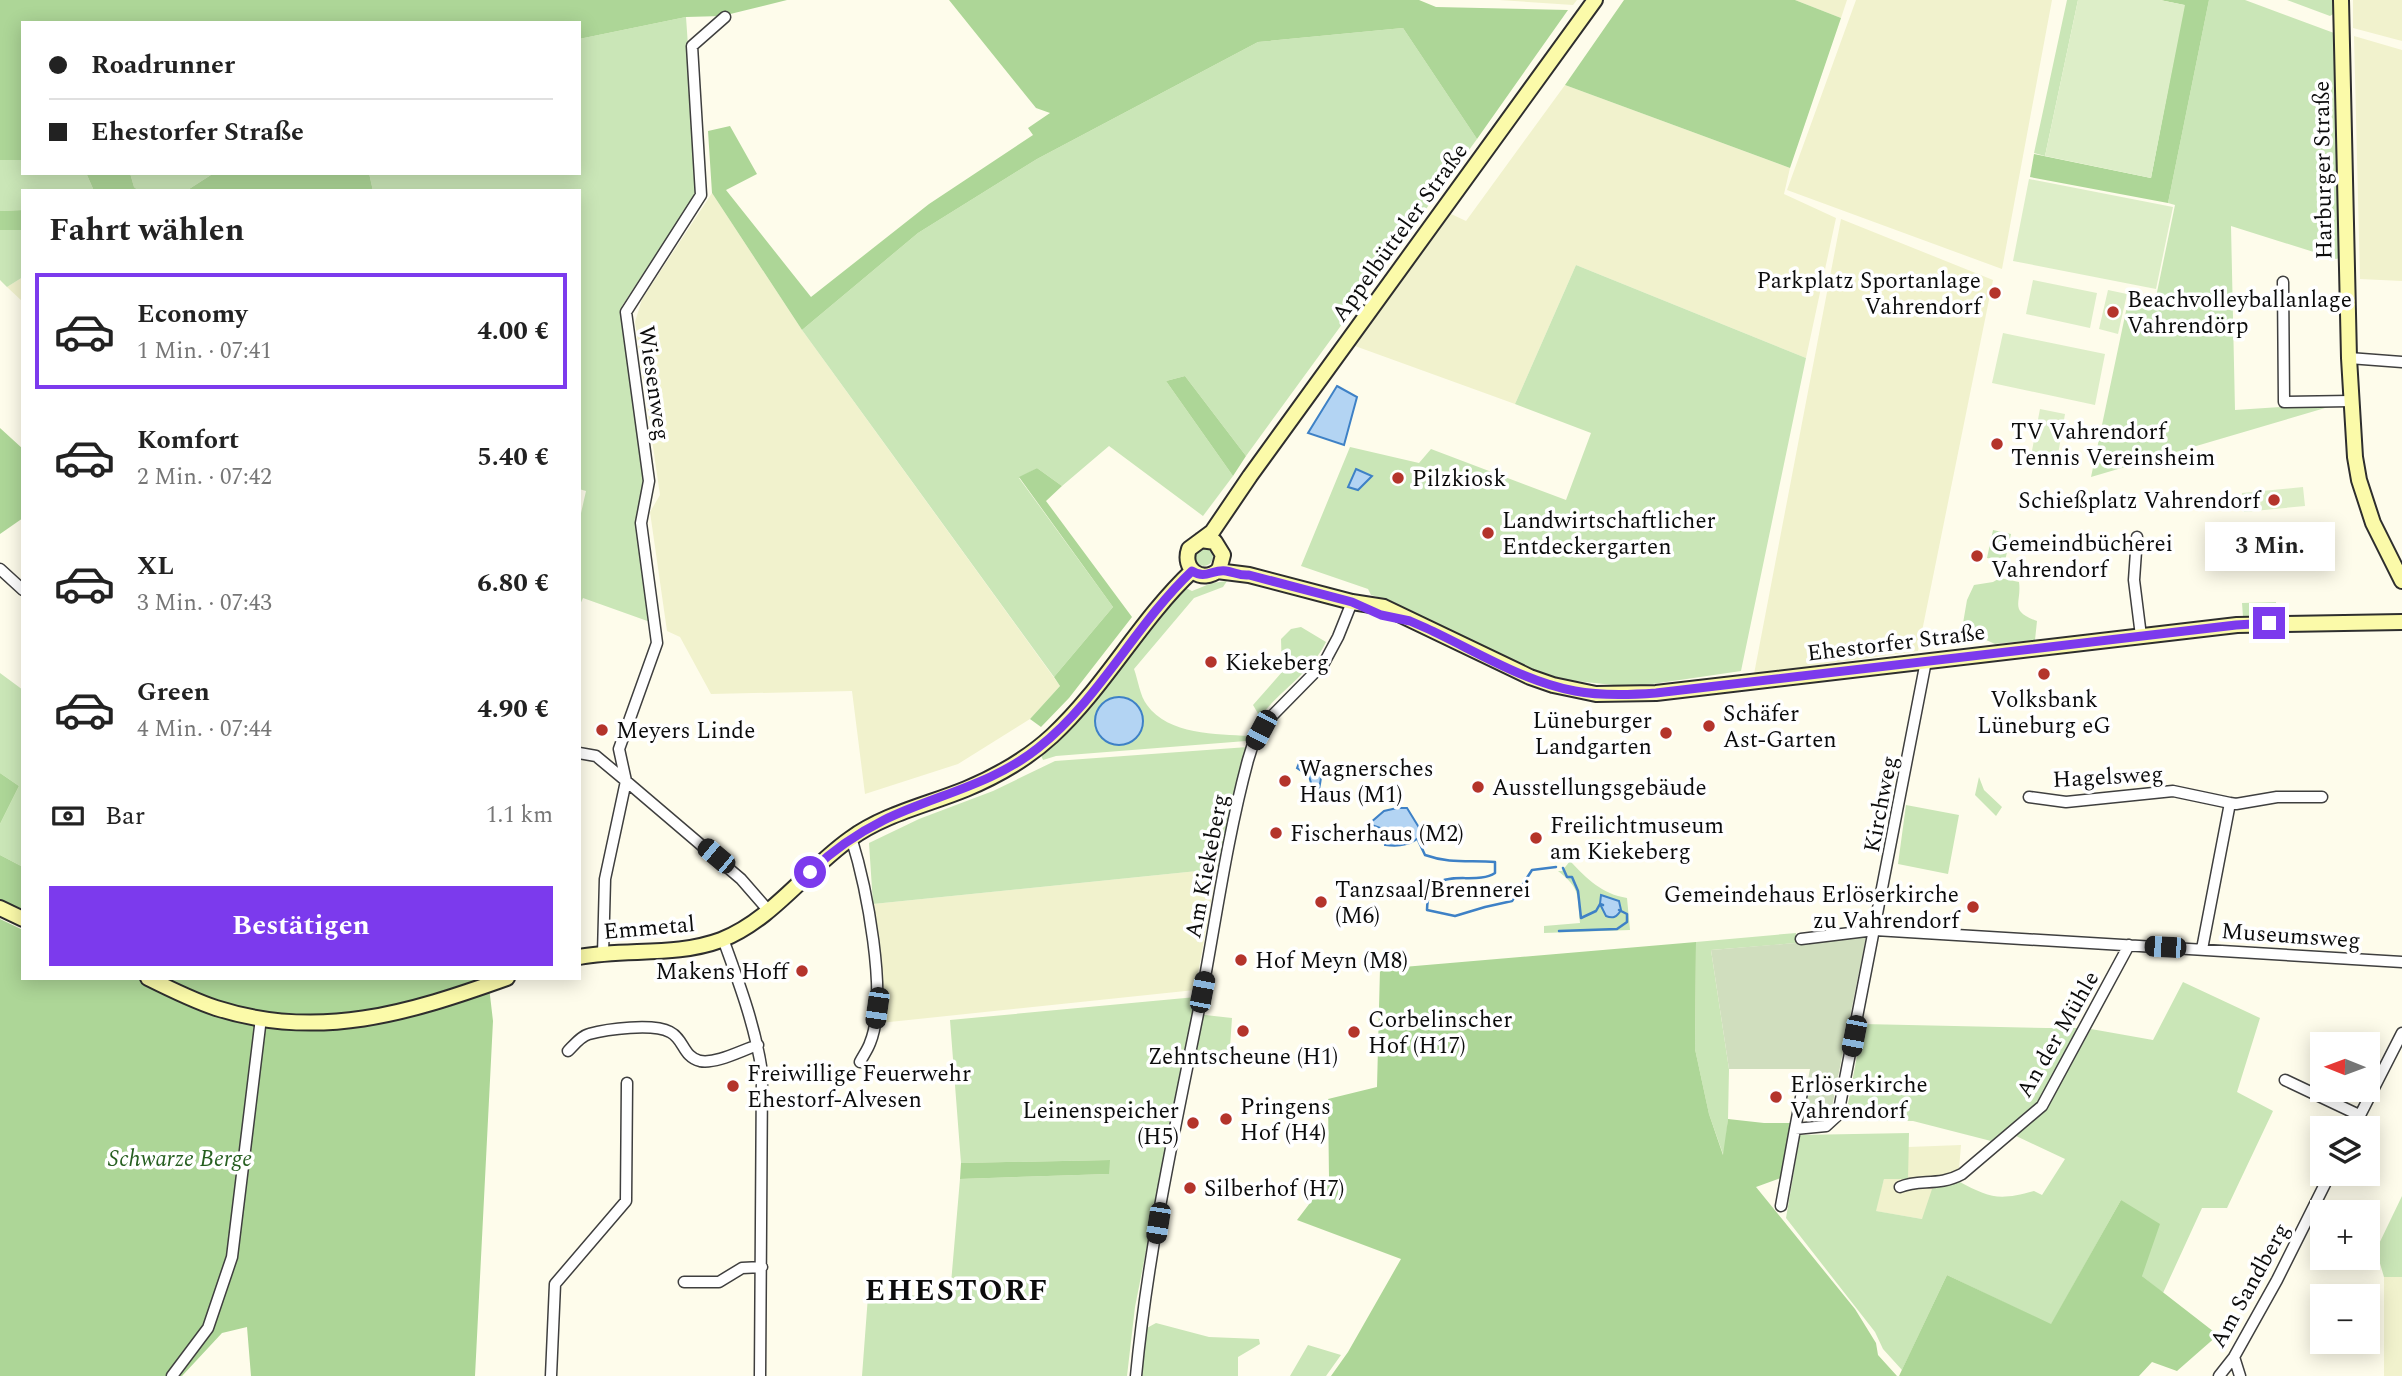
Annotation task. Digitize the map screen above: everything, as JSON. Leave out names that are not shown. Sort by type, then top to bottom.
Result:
[{"type":"main road","name":"Appelbütteler Straße","points":[[1201,540],[1212,532],[1595,0]]},
{"type":"main road","name":"Harburger Straße","points":[[2341,0],[2349,358],[2355,457],[2365,502],[2383,546],[2402,582]]},
{"type":"main road","name":"Appelbütteler Straße","points":[[1222,552],[1221,534],[1240,490]]},
{"type":"main road","points":[[1201,540],[1211,540],[1222,552],[1222,565],[1217,571],[1204,576],[1192,571],[1187,561],[1188,551],[1194,543],[1201,540]]},
{"type":"main road","name":"Ehestorfer Straße","points":[[1222,552],[1231,564],[1249,575]]},
{"type":"main road","points":[[723,939],[768,910],[852,837],[886,819],[982,782],[1038,748],[1087,699],[1152,615],[1192,571]]},
{"type":"main road","name":"Ehestorfer Straße","points":[[1217,571],[1249,575],[1352,602],[1384,607],[1530,677],[1596,694],[1656,693],[2251,624],[2402,622]]},
{"type":"main road","points":[[0,908],[21,918]]},
{"type":"main road","name":"Emmetal","points":[[581,957],[666,951],[723,939]]},
{"type":"main road","points":[[153,980],[217,1008],[261,1018],[324,1024],[357,1021],[441,1001],[501,980]]},
{"type":"street","name":"Wiesenweg","points":[[626,781],[619,749],[657,643],[641,523],[649,481],[626,312],[701,195],[692,46],[725,17]]},
{"type":"street","points":[[2283,282],[2284,402],[2351,401]]},
{"type":"street","points":[[2349,358],[2402,362]]},
{"type":"street","points":[[2137,537],[2134,580],[2141,636]]},
{"type":"street","points":[[0,569],[21,588]]},
{"type":"street","name":"Am Kiekeberg","points":[[1136,1376],[1142,1317],[1159,1216],[1226,860],[1248,760],[1253,744],[1268,720],[1324,663],[1338,638],[1352,602]]},
{"type":"street","name":"Kirchweg","points":[[1795,1129],[1826,1126],[1838,1115],[1926,661]]},
{"type":"street","points":[[581,753],[596,756],[626,781],[741,879],[768,910]]},
{"type":"street","points":[[603,954],[605,879],[626,781]]},
{"type":"street","name":"Hagelsweg","points":[[2029,797],[2066,802],[2173,791],[2230,803],[2277,797],[2322,797]]},
{"type":"street","points":[[2202,949],[2230,803]]},
{"type":"street","points":[[852,837],[872,934],[876,969],[877,1008],[874,1027],[871,1042],[860,1062]]},
{"type":"street","name":"Museumsweg","points":[[1801,939],[1875,930],[2402,962]]},
{"type":"street","points":[[723,939],[758,1045],[762,1072],[760,1376]]},
{"type":"street","name":"An der Mühle","points":[[1900,1187],[1908,1183],[1950,1181],[1962,1174],[2042,1106],[2129,945]]},
{"type":"street","points":[[172,1376],[208,1328],[232,1258],[261,1018]]},
{"type":"street","points":[[568,1051],[586,1034],[628,1028],[659,1028],[672,1032],[687,1054],[695,1060],[705,1062],[758,1045]]},
{"type":"street","points":[[2286,1080],[2359,1115],[2402,1033]]},
{"type":"street","points":[[551,1376],[555,1283],[626,1201],[627,1083]]},
{"type":"street","points":[[1781,1206],[1802,1087]]},
{"type":"street","name":"Am Sandberg","points":[[2219,1376],[2234,1357],[2277,1280],[2324,1186]]},
{"type":"street","points":[[684,1282],[719,1282],[742,1268],[761,1267]]},
{"type":"street","points":[[2234,1357],[2240,1376]]},
{"type":"green space","points":[[0,0],[787,0],[722,16],[686,17],[581,39],[581,21],[21,21],[21,160],[0,160]]},
{"type":"green space","points":[[949,0],[1419,0],[1436,7],[1568,10],[1477,139],[1403,28],[1258,42],[1037,159],[918,233],[802,330],[712,193],[708,131],[730,126],[757,174],[726,190],[811,297],[929,204],[1033,135],[1028,128],[1050,113],[1036,108]]},
{"type":"green space","points":[[1499,0],[1577,0],[1573,5]]},
{"type":"green space","points":[[1624,0],[1795,0],[1841,18],[1790,168],[1565,85]]},
{"type":"green space","points":[[1795,0],[1847,0],[1841,18]]},
{"type":"green space","points":[[1856,0],[2052,0],[2002,269],[1787,190]]},
{"type":"green space","points":[[2067,0],[2078,0],[2045,156],[2034,153]]},
{"type":"green space","points":[[2078,0],[2160,0],[2185,5],[2151,178],[2045,156]]},
{"type":"green space","points":[[2160,0],[2209,0],[2168,203],[2030,177],[2034,154],[2151,178],[2184,5]]},
{"type":"green space","points":[[2209,0],[2245,0],[2334,33],[2343,257],[2336,259],[2231,226],[2235,410],[2342,403],[2091,477],[2130,292],[2156,297],[2175,205],[2168,203]]},
{"type":"green space","points":[[2287,0],[2335,0],[2335,13],[2330,16]]},
{"type":"green space","points":[[2353,0],[2402,0],[2402,41],[2353,28]]},
{"type":"green space","points":[[686,17],[698,190],[622,306],[647,477],[639,519],[653,623],[583,598],[581,602],[581,513],[586,491],[581,490],[581,189],[373,189],[369,175],[581,175],[581,39]]},
{"type":"green space","points":[[1403,28],[1477,139],[1246,456],[1185,376],[1166,381],[1233,476],[1203,516],[1109,446],[1062,486],[1037,468],[1019,478],[1113,607],[1054,677],[802,330],[918,233],[1037,159],[1258,42]]},
{"type":"green space","points":[[2354,36],[2402,50],[2402,281],[2360,279]]},
{"type":"green space","points":[[1565,85],[1790,168],[1784,194],[1836,218],[1806,358],[1576,265],[1515,404],[1355,346],[1449,213],[1466,221]]},
{"type":"green space","points":[[0,160],[21,160],[21,175],[87,175],[93,189],[21,189],[21,210],[0,211]]},
{"type":"green space","points":[[87,175],[131,175],[136,189],[93,189]]},
{"type":"green space","points":[[131,175],[211,175],[189,189],[134,187]]},
{"type":"green space","points":[[211,175],[369,175],[373,189],[189,189]]},
{"type":"green space","points":[[2029,179],[2173,207],[2156,289],[2013,261]]},
{"type":"green space","points":[[712,193],[802,330],[1060,686],[1030,719],[958,764],[865,794],[852,691],[711,694],[680,637],[667,631],[650,512],[660,495],[635,322],[642,299]]},
{"type":"green space","points":[[21,210],[21,230],[0,230],[0,211]]},
{"type":"green space","points":[[1841,219],[1993,280],[1918,651],[1754,674]]},
{"type":"green space","points":[[0,230],[21,230],[21,278],[7,287],[0,280]]},
{"type":"green space","points":[[1576,265],[1806,358],[1741,671],[1632,687],[1557,679],[1502,657],[1388,604],[1385,599],[1371,595],[1368,589],[1301,566],[1350,447],[1419,463],[1431,449],[1566,500],[1591,433],[1515,404]]},
{"type":"green space","points":[[21,278],[21,300],[7,287]]},
{"type":"green space","points":[[2033,280],[2097,293],[2090,328],[2026,314]]},
{"type":"green space","name":"Beachvolleyballanlage Vahrendörp","points":[[2108,290],[2127,294],[2118,334],[2099,329]]},
{"type":"green space","points":[[2003,333],[2105,354],[2095,405],[1992,383]]},
{"type":"green space","points":[[1185,376],[1246,456],[1233,476],[1166,381]]},
{"type":"green space","points":[[2040,409],[2065,414],[2056,466],[2030,461]]},
{"type":"green space","points":[[0,428],[21,447],[21,519],[0,534]]},
{"type":"green space","points":[[1037,468],[1062,486],[1046,501],[1132,617],[1069,698],[1041,727],[1030,719],[1060,686],[1054,677],[1113,607],[1019,477]]},
{"type":"green space","name":"Schießplatz Vahrendorf","points":[[2303,487],[2305,506],[2244,512],[2242,493]]},
{"type":"green space","points":[[1993,530],[2011,534],[2005,561],[1987,558]]},
{"type":"green space","points":[[1204,548],[1210,551],[1213,557],[1210,563],[1204,566],[1198,563],[1195,557],[1198,551]]},
{"type":"green space","points":[[2000,578],[2019,582],[2019,610],[2037,621],[2035,640],[1995,644],[1962,629],[1967,600],[1974,585]]},
{"type":"green space","points":[[1227,581],[1223,587],[1194,598],[1134,669],[1141,693],[1156,715],[1167,722],[1194,731],[1249,736],[1246,741],[1056,756],[1043,760],[1040,753],[1186,588],[1192,591],[1212,583]]},
{"type":"green space","points":[[2276,602],[2276,616],[2243,617],[2242,603]]},
{"type":"green space","points":[[1301,627],[1326,642],[1312,663],[1260,717],[1253,705],[1282,672],[1281,639],[1291,629]]},
{"type":"green space","points":[[0,673],[21,689],[21,866],[0,855],[0,824],[19,786],[0,773]]},
{"type":"green space","points":[[1248,747],[1237,780],[1217,869],[873,904],[869,843],[919,819],[993,791],[1055,761]]},
{"type":"green space","points":[[0,773],[19,786],[0,824]]},
{"type":"green space","points":[[1979,777],[1984,790],[2002,807],[1996,816],[1975,795]]},
{"type":"green space","points":[[1906,805],[1959,815],[1948,874],[1898,864]]},
{"type":"green space","points":[[0,855],[21,866],[21,910],[0,900]]},
{"type":"green space","points":[[1570,861],[1602,889],[1627,898],[1630,930],[1544,933],[1544,926],[1580,923],[1577,893],[1558,871],[1562,871]]},
{"type":"green space","points":[[1217,869],[1195,990],[880,1023],[873,904]]},
{"type":"green space","name":"Schwarze Berge","points":[[0,919],[21,929],[21,980],[488,980],[493,1021],[475,1376],[251,1376],[247,1327],[222,1333],[182,1376],[0,1376]]},
{"type":"green space","points":[[1796,933],[1797,943],[1711,950],[1729,1069],[1724,1157],[1709,1114],[1695,1049],[1696,942]]},
{"type":"green space","points":[[1866,937],[1831,1112],[1801,1116],[1810,1069],[1729,1069],[1711,950]]},
{"type":"green space","points":[[1696,942],[1695,1049],[1709,1114],[1723,1155],[1728,1119],[1793,1123],[1786,1176],[1756,1187],[1855,1309],[1876,1343],[1878,1355],[1897,1376],[1331,1376],[1348,1352],[1401,1259],[1297,1220],[1329,1178],[1328,1099],[1377,1087],[1380,969]]},
{"type":"green space","points":[[2183,982],[2260,1018],[2237,1092],[2273,1111],[2227,1208],[2202,1208],[2163,1293],[2142,1276],[2121,1200],[2051,1325],[1947,1275],[1902,1370],[1883,1349],[1875,1332],[1786,1218],[1800,1135],[1909,1133],[1908,1179],[1884,1179],[1876,1211],[1922,1219],[1932,1189],[1958,1181],[1994,1196],[2011,1196],[2034,1191],[2042,1195],[2065,1159],[2014,1135],[2046,1109],[2091,1029],[2153,1040]]},
{"type":"green space","points":[[1196,997],[1135,1307],[1127,1376],[862,1376],[868,1296],[950,1295],[960,1179],[1109,1174],[1109,1160],[961,1163],[950,1020]]},
{"type":"green space","points":[[1196,1014],[1232,1018],[1229,1062],[1186,1069]]},
{"type":"green space","points":[[1863,1024],[2077,1028],[2037,1104],[1991,1141],[1913,1121],[1845,1120]]},
{"type":"green space","points":[[1961,1145],[1958,1181],[1922,1219],[1875,1211],[1884,1179],[1908,1178],[1908,1147]]},
{"type":"green space","points":[[1110,1160],[1109,1174],[960,1179],[961,1163]]},
{"type":"green space","points":[[2402,1196],[2402,1277],[2384,1277],[2380,1264],[2380,1242]]},
{"type":"green space","points":[[2121,1200],[2160,1224],[2142,1276],[2218,1335],[2177,1371],[2152,1362],[2139,1376],[1899,1376],[1947,1275],[2051,1324]]},
{"type":"green space","points":[[2384,1277],[2402,1277],[2402,1376],[2384,1376]]},
{"type":"green space","points":[[1156,1323],[1209,1337],[1259,1339],[1260,1344],[1238,1357],[1238,1376],[1140,1376],[1145,1329]]},
{"type":"green space","points":[[1308,1345],[1341,1355],[1326,1376],[1290,1376]]},
{"type":"water","points":[[1337,386],[1357,397],[1344,445],[1308,433]]},
{"type":"water","points":[[1356,469],[1372,476],[1358,490],[1348,487]]},
{"type":"water","points":[[1119,697],[1136,704],[1143,721],[1136,738],[1119,745],[1102,738],[1095,721],[1102,704]]},
{"type":"water","points":[[1299,763],[1313,766],[1320,771],[1318,794],[1313,790],[1309,776],[1297,768]]},
{"type":"water","points":[[1407,808],[1423,834],[1406,844],[1385,845],[1383,829],[1369,824],[1384,811]]},
{"type":"water","points":[[1601,895],[1619,901],[1621,910],[1616,916],[1606,916],[1600,904]]},
{"type":"waterway","points":[[1418,840],[1425,855],[1434,858],[1495,862],[1495,873],[1486,877],[1453,878],[1435,885],[1429,895],[1427,910],[1455,916],[1512,901],[1532,870],[1556,867]]},
{"type":"waterway","points":[[1563,868],[1567,877],[1572,877],[1578,891],[1581,918],[1596,911],[1600,904],[1603,905]]},
{"type":"waterway","points":[[1559,931],[1617,929],[1627,922],[1627,914],[1619,910]]},
{"type":"place","name":"Parkplatz Sportanlage Vahrendorf","points":[[1995,293]]},
{"type":"place","name":"Beachvolleyballanlage Vahrendörp","points":[[2113,312]]},
{"type":"place","name":"TV Vahrendorf Tennis Vereinsheim","points":[[1997,444]]},
{"type":"place","name":"Pilzkiosk","points":[[1398,478]]},
{"type":"place","name":"Schießplatz Vahrendorf","points":[[2274,500]]},
{"type":"place","name":"Landwirtschaftlicher Entdeckergarten","points":[[1488,533]]},
{"type":"place","name":"Gemeindbücherei Vahrendorf","points":[[1977,556]]},
{"type":"place","name":"Kiekeberg","points":[[1211,662]]},
{"type":"place","name":"Volksbank Lüneburg eG","points":[[2044,674]]},
{"type":"place","name":"Schäfer Ast-Garten","points":[[1709,726]]},
{"type":"place","name":"Meyers Linde","points":[[602,730]]},
{"type":"place","name":"Lüneburger Landgarten","points":[[1666,733]]},
{"type":"place","name":"Wagnersches Haus (M1)","points":[[1285,781]]},
{"type":"place","name":"Ausstellungsgebäude","points":[[1478,787]]},
{"type":"place","name":"Fischerhaus (M2)","points":[[1276,833]]},
{"type":"place","name":"Freilichtmuseum am Kiekeberg","points":[[1536,838]]},
{"type":"place","name":"Tanzsaal/Brennerei (M6)","points":[[1321,902]]},
{"type":"place","name":"Gemeindehaus Erlöserkirche zu Vahrendorf","points":[[1973,907]]},
{"type":"place","name":"Hof Meyn (M8)","points":[[1241,960]]},
{"type":"place","name":"Makens Hoff","points":[[802,971]]},
{"type":"place","name":"Zehntscheune (H1)","points":[[1243,1031]]},
{"type":"place","name":"Corbelinscher Hof (H17)","points":[[1354,1032]]},
{"type":"place","name":"Freiwillige Feuerwehr Ehestorf-Alvesen","points":[[733,1086]]},
{"type":"place","name":"Erlöserkirche Vahrendorf","points":[[1776,1097]]},
{"type":"place","name":"Pringens Hof (H4)","points":[[1226,1119]]},
{"type":"place","name":"Leinenspeicher (H5)","points":[[1193,1123]]},
{"type":"place","name":"Silberhof (H7)","points":[[1190,1188]]},
{"type":"district","name":"EHESTORF","points":[[957,1290]]},
{"type":"route","points":[[810,872],[864,830],[982,782],[1019,762],[1038,748],[1074,714],[1152,615],[1192,571],[1204,576],[1217,571],[1239,576],[1249,575],[1352,602],[1381,615],[1410,621],[1530,677],[1596,694],[1656,693],[2269,623]]}]
